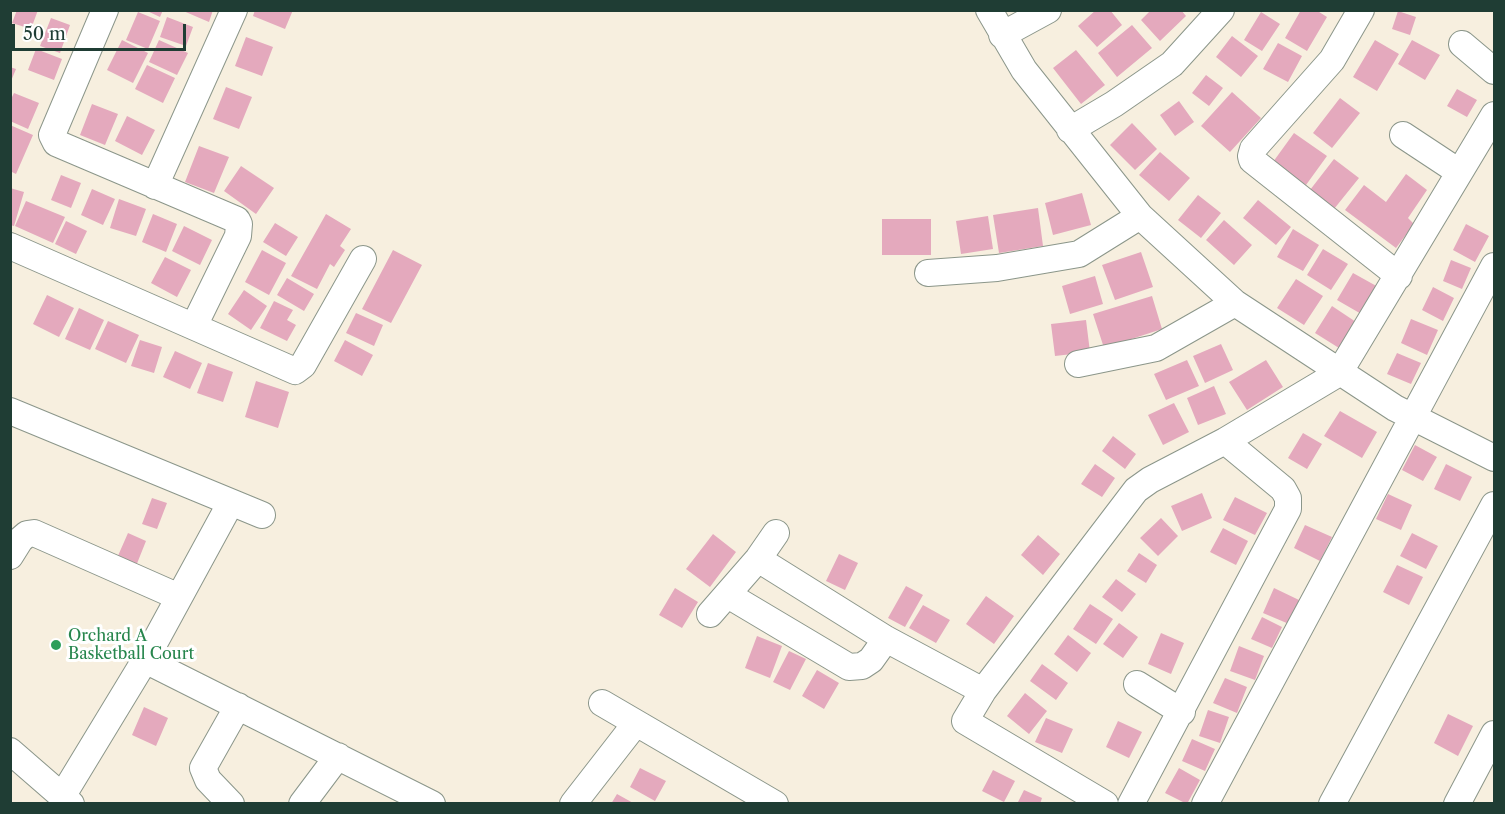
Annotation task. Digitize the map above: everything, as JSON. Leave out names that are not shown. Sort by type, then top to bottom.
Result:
[{"type":"street","points":[[105,10],[52,135],[56,143],[232,218],[239,224],[238,236],[194,326]]},
{"type":"street","points":[[155,186],[234,10]]},
{"type":"street","points":[[989,10],[1024,70],[1140,216],[1235,303],[1339,373],[1413,416],[1494,458]]},
{"type":"street","points":[[1002,35],[1048,10]]},
{"type":"street","points":[[1070,130],[1114,104],[1172,64],[1221,10]]},
{"type":"street","points":[[1361,10],[1332,60],[1253,149],[1251,156],[1252,160],[1399,276]]},
{"type":"street","points":[[1462,44],[1494,71]]},
{"type":"street","points":[[1105,804],[965,721],[983,691],[1137,490],[1150,480],[1225,441],[1339,373],[1494,115]]},
{"type":"street","points":[[1403,135],[1459,172]]},
{"type":"street","points":[[928,273],[998,268],[1079,254],[1140,216]]},
{"type":"street","points":[[10,246],[287,369],[298,370],[363,259]]},
{"type":"street","points":[[1205,804],[1494,266]]},
{"type":"street","points":[[1078,364],[1156,348],[1235,303]]},
{"type":"street","points":[[10,411],[230,504],[262,515]]},
{"type":"street","points":[[1131,804],[1288,509],[1288,498],[1282,489],[1225,441]]},
{"type":"street","points":[[10,751],[67,799],[230,504]]},
{"type":"street","points":[[1332,804],[1494,505]]},
{"type":"street","points":[[10,556],[20,540],[27,534],[34,533],[179,597]]},
{"type":"street","points":[[710,614],[758,559],[776,533]]},
{"type":"street","points":[[758,559],[886,639],[983,691]]},
{"type":"street","points":[[728,595],[849,667],[862,666],[871,660],[886,639]]},
{"type":"street","points":[[145,660],[432,803]]},
{"type":"street","points":[[1137,684],[1182,712]]},
{"type":"street","points":[[602,704],[775,804]]},
{"type":"street","points":[[231,804],[205,776],[203,768],[238,706]]},
{"type":"street","points":[[573,804],[636,723]]},
{"type":"street","points":[[1457,804],[1494,734]]},
{"type":"street","points":[[302,804],[338,756]]},
{"type":"building","points":[[17,10],[38,10],[31,29],[12,23]]},
{"type":"building","points":[[145,10],[163,10],[160,17]]},
{"type":"building","points":[[181,10],[213,10],[209,22]]},
{"type":"building","points":[[255,10],[293,10],[285,29],[253,16]]},
{"type":"building","points":[[1096,10],[1110,10],[1122,25],[1097,47],[1078,26]]},
{"type":"building","points":[[1151,10],[1181,10],[1186,16],[1160,41],[1141,20]]},
{"type":"building","points":[[1301,10],[1316,10],[1327,17],[1307,51],[1285,38]]},
{"type":"building","points":[[1398,11],[1416,17],[1410,35],[1392,29]]},
{"type":"building","points":[[138,12],[160,21],[148,49],[126,40]]},
{"type":"building","points":[[1261,12],[1280,24],[1262,51],[1244,40]]},
{"type":"building","points":[[167,17],[193,27],[186,46],[160,37]]},
{"type":"building","points":[[51,18],[70,25],[60,53],[40,46]]},
{"type":"building","points":[[1132,25],[1152,48],[1117,77],[1098,53]]},
{"type":"building","points":[[1232,36],[1258,56],[1241,77],[1216,57]]},
{"type":"building","points":[[246,37],[273,47],[262,76],[235,66]]},
{"type":"building","points":[[122,40],[148,53],[133,83],[107,70]]},
{"type":"building","points":[[159,40],[188,53],[177,75],[149,62]]},
{"type":"building","points":[[1375,40],[1399,54],[1377,91],[1353,77]]},
{"type":"building","points":[[1412,40],[1440,55],[1425,80],[1398,64]]},
{"type":"building","points":[[1278,43],[1302,56],[1288,82],[1263,69]]},
{"type":"building","points":[[36,49],[62,59],[54,80],[28,70]]},
{"type":"building","points":[[1076,50],[1105,85],[1081,104],[1053,68]]},
{"type":"building","points":[[147,65],[175,78],[163,103],[135,89]]},
{"type":"building","points":[[10,67],[16,69],[11,81],[10,81]]},
{"type":"building","points":[[1206,75],[1223,88],[1209,106],[1192,93]]},
{"type":"building","points":[[226,87],[252,97],[239,129],[213,119]]},
{"type":"building","points":[[1457,89],[1477,100],[1467,117],[1447,106]]},
{"type":"building","points":[[1232,92],[1261,118],[1230,152],[1201,126]]},
{"type":"building","points":[[14,93],[39,103],[28,129],[10,121],[10,101]]},
{"type":"building","points":[[1340,98],[1360,113],[1332,148],[1313,133]]},
{"type":"building","points":[[1179,101],[1194,122],[1175,136],[1160,115]]},
{"type":"building","points":[[92,104],[118,114],[105,145],[80,135]]},
{"type":"building","points":[[127,116],[155,130],[142,155],[115,141]]},
{"type":"building","points":[[1132,123],[1157,149],[1135,170],[1110,145]]},
{"type":"building","points":[[10,125],[33,135],[16,174],[10,171]]},
{"type":"building","points":[[1294,133],[1327,156],[1306,185],[1273,162]]},
{"type":"building","points":[[199,146],[229,157],[214,193],[185,182]]},
{"type":"building","points":[[1160,152],[1190,178],[1169,201],[1139,175]]},
{"type":"building","points":[[1334,159],[1359,178],[1334,209],[1310,190]]},
{"type":"building","points":[[241,166],[274,188],[256,214],[224,191]]},
{"type":"building","points":[[1406,174],[1427,190],[1408,218],[1414,224],[1396,248],[1345,210],[1364,185],[1386,202]]},
{"type":"building","points":[[61,175],[81,183],[71,208],[51,200]]},
{"type":"building","points":[[10,188],[24,192],[14,226],[10,225]]},
{"type":"building","points":[[92,189],[115,199],[103,225],[81,215]]},
{"type":"building","points":[[1082,193],[1091,225],[1053,235],[1045,203]]},
{"type":"building","points":[[1198,195],[1221,213],[1201,238],[1178,220]]},
{"type":"building","points":[[119,199],[146,209],[136,236],[110,228]]},
{"type":"building","points":[[1258,200],[1291,227],[1276,245],[1243,218]]},
{"type":"building","points":[[26,201],[65,217],[53,243],[15,226]]},
{"type":"building","points":[[1038,208],[1043,246],[999,253],[993,215]]},
{"type":"building","points":[[153,214],[177,224],[166,252],[142,242]]},
{"type":"building","points":[[326,214],[351,229],[340,246],[345,250],[334,267],[330,264],[317,289],[291,276]]},
{"type":"building","points":[[988,216],[993,249],[961,254],[956,221]]},
{"type":"building","points":[[882,219],[931,219],[931,255],[882,255]]},
{"type":"building","points":[[1224,220],[1252,245],[1234,265],[1206,240]]},
{"type":"building","points":[[66,221],[87,231],[76,254],[55,244]]},
{"type":"building","points":[[275,223],[298,237],[286,256],[263,242]]},
{"type":"building","points":[[1466,224],[1489,236],[1475,262],[1453,250]]},
{"type":"building","points":[[184,226],[212,240],[200,265],[172,251]]},
{"type":"building","points":[[1293,229],[1319,245],[1303,271],[1277,257]]},
{"type":"building","points":[[1323,249],[1348,264],[1331,290],[1307,275]]},
{"type":"building","points":[[262,250],[286,263],[269,295],[245,282]]},
{"type":"building","points":[[393,250],[422,265],[391,323],[362,309]]},
{"type":"building","points":[[1141,252],[1153,287],[1115,300],[1102,265]]},
{"type":"building","points":[[165,257],[191,270],[177,297],[151,283]]},
{"type":"building","points":[[1451,260],[1471,268],[1462,289],[1443,281]]},
{"type":"building","points":[[1353,273],[1380,288],[1363,315],[1337,300]]},
{"type":"building","points":[[1095,276],[1103,304],[1070,314],[1062,286]]},
{"type":"building","points":[[287,278],[314,294],[304,311],[277,295]]},
{"type":"building","points":[[1296,279],[1323,296],[1304,325],[1277,308]]},
{"type":"building","points":[[1433,287],[1454,298],[1443,321],[1422,310]]},
{"type":"building","points":[[244,290],[267,306],[251,330],[228,314]]},
{"type":"building","points":[[47,295],[74,308],[59,337],[33,324]]},
{"type":"building","points":[[1152,296],[1162,329],[1104,348],[1093,314]]},
{"type":"building","points":[[274,301],[293,310],[287,320],[296,325],[287,341],[260,328]]},
{"type":"building","points":[[1332,306],[1356,322],[1339,348],[1315,333]]},
{"type":"building","points":[[79,308],[104,320],[90,350],[65,339]]},
{"type":"building","points":[[356,313],[383,325],[374,346],[346,333]]},
{"type":"building","points":[[1411,319],[1438,330],[1427,355],[1401,343]]},
{"type":"building","points":[[1086,320],[1090,352],[1055,356],[1051,324]]},
{"type":"building","points":[[108,321],[139,335],[126,363],[95,349]]},
{"type":"building","points":[[140,340],[162,347],[154,373],[131,366]]},
{"type":"building","points":[[345,340],[373,355],[362,376],[334,361]]},
{"type":"building","points":[[1221,344],[1233,370],[1205,383],[1193,356]]},
{"type":"building","points":[[175,351],[202,363],[190,389],[163,377]]},
{"type":"building","points":[[1397,353],[1421,363],[1411,384],[1387,374]]},
{"type":"building","points":[[1187,360],[1199,386],[1166,400],[1154,374]]},
{"type":"building","points":[[1266,360],[1283,387],[1247,410],[1229,382]]},
{"type":"building","points":[[208,363],[233,372],[223,402],[197,393]]},
{"type":"building","points":[[256,381],[289,392],[278,428],[245,417]]},
{"type":"building","points":[[1214,386],[1226,414],[1198,425],[1187,398]]},
{"type":"building","points":[[1174,403],[1189,432],[1163,445],[1148,415]]},
{"type":"building","points":[[1340,411],[1377,432],[1362,458],[1324,436]]},
{"type":"building","points":[[1303,433],[1322,444],[1307,469],[1288,458]]},
{"type":"building","points":[[1113,436],[1136,454],[1125,469],[1102,451]]},
{"type":"building","points":[[1415,445],[1437,457],[1423,481],[1402,470]]},
{"type":"building","points":[[1095,464],[1115,478],[1102,497],[1081,484]]},
{"type":"building","points":[[1446,464],[1472,477],[1460,501],[1434,489]]},
{"type":"building","points":[[1202,493],[1212,518],[1182,531],[1171,506]]},
{"type":"building","points":[[1388,494],[1412,505],[1401,530],[1376,519]]},
{"type":"building","points":[[1235,497],[1267,513],[1255,535],[1223,520]]},
{"type":"building","points":[[152,498],[167,503],[157,529],[142,524]]},
{"type":"building","points":[[1161,518],[1178,536],[1158,556],[1140,538]]},
{"type":"building","points":[[1305,525],[1332,537],[1320,561],[1294,548]]},
{"type":"building","points":[[1223,528],[1248,541],[1236,565],[1210,552]]},
{"type":"building","points":[[128,533],[146,541],[136,566],[117,558]]},
{"type":"building","points":[[1412,533],[1438,546],[1426,569],[1400,556]]},
{"type":"building","points":[[713,534],[736,552],[710,587],[686,569]]},
{"type":"building","points":[[1038,535],[1060,554],[1043,575],[1021,555]]},
{"type":"building","points":[[1139,553],[1157,565],[1146,583],[1127,571]]},
{"type":"building","points":[[839,554],[858,563],[845,590],[826,581]]},
{"type":"building","points":[[1397,565],[1423,577],[1409,605],[1383,592]]},
{"type":"building","points":[[1116,579],[1136,594],[1122,612],[1102,597]]},
{"type":"building","points":[[906,586],[923,595],[905,627],[888,618]]},
{"type":"building","points":[[675,588],[698,602],[682,628],[659,615]]},
{"type":"building","points":[[1274,588],[1299,600],[1289,624],[1263,613]]},
{"type":"building","points":[[986,596],[1014,616],[994,644],[966,624]]},
{"type":"building","points":[[1090,604],[1113,619],[1096,644],[1073,629]]},
{"type":"building","points":[[923,605],[950,620],[936,643],[909,628]]},
{"type":"building","points":[[1262,617],[1282,627],[1272,648],[1251,639]]},
{"type":"building","points":[[1119,623],[1138,637],[1123,658],[1103,644]]},
{"type":"building","points":[[1161,633],[1184,643],[1171,674],[1148,664]]},
{"type":"building","points":[[1068,635],[1091,653],[1077,672],[1054,654]]},
{"type":"building","points":[[757,636],[782,646],[770,678],[745,668]]},
{"type":"building","points":[[1239,646],[1264,656],[1255,680],[1230,671]]},
{"type":"building","points":[[789,651],[806,659],[790,690],[773,682]]},
{"type":"building","points":[[1042,664],[1068,683],[1056,700],[1030,681]]},
{"type":"building","points":[[817,670],[839,683],[824,709],[802,696]]},
{"type":"building","points":[[1225,678],[1247,687],[1237,713],[1213,703]]},
{"type":"building","points":[[1025,693],[1047,711],[1029,734],[1007,716]]},
{"type":"building","points":[[144,707],[168,718],[156,746],[132,735]]},
{"type":"building","points":[[1208,710],[1229,717],[1220,743],[1199,736]]},
{"type":"building","points":[[1448,714],[1473,726],[1458,756],[1434,743]]},
{"type":"building","points":[[1046,718],[1073,729],[1062,753],[1035,742]]},
{"type":"building","points":[[1118,721],[1142,732],[1129,758],[1106,747]]},
{"type":"building","points":[[1192,739],[1215,749],[1205,771],[1182,761]]},
{"type":"building","points":[[640,768],[666,781],[655,801],[630,787]]},
{"type":"building","points":[[1179,768],[1200,780],[1187,804],[1165,793]]},
{"type":"building","points":[[993,770],[1015,781],[1004,802],[982,791]]},
{"type":"building","points":[[1024,790],[1042,798],[1040,804],[1017,804]]},
{"type":"building","points":[[617,794],[635,804],[611,804]]},
{"type":"place","name":"Orchard A Basketball Court","points":[[56,645]]}]
